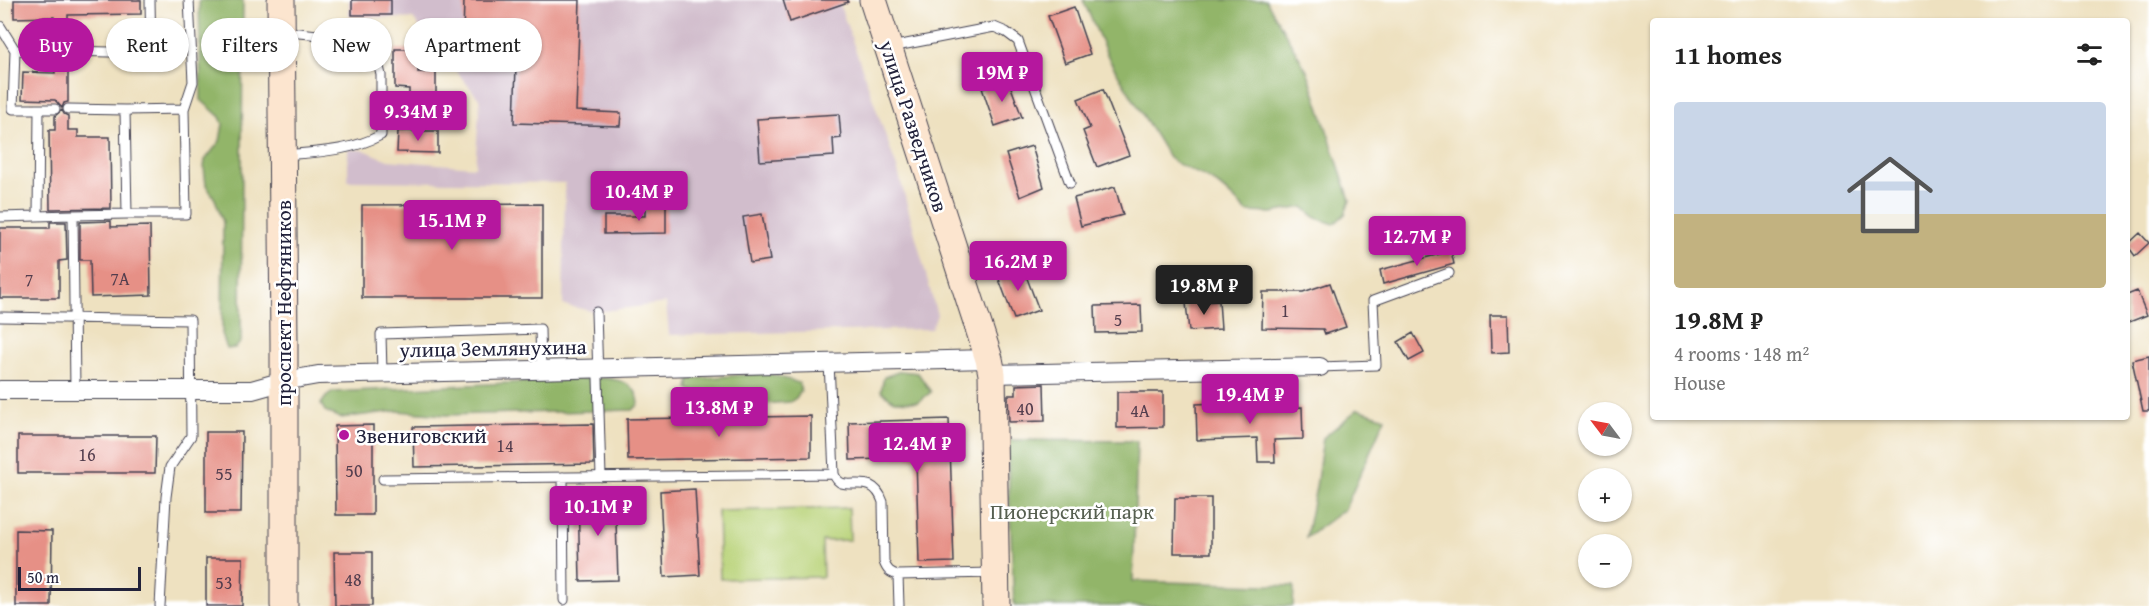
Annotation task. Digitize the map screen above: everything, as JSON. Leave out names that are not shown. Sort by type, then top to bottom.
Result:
[{"type":"street","name":"проспект Нефтяников","points":[[281,0],[282,18]]},
{"type":"street","name":"улица Разведчиков","points":[[873,0],[990,366],[996,606]]},
{"type":"street","name":"проспект Нефтяников","points":[[282,72],[284,606]]},
{"type":"street","name":"улица Землянухина","points":[[0,390],[252,390],[318,375],[829,362],[990,366],[1320,367]]},
{"type":"lane","points":[[94,52],[151,53],[150,0]]},
{"type":"lane","points":[[0,217],[186,213],[184,110],[193,82],[189,0]]},
{"type":"lane","points":[[0,26],[15,50],[13,109],[55,109]]},
{"type":"lane","points":[[889,47],[994,27],[1018,41],[1070,183]]},
{"type":"lane","points":[[283,155],[342,150],[366,143],[381,135],[381,75],[375,51],[352,40],[299,33]]},
{"type":"lane","points":[[38,216],[39,109]]},
{"type":"lane","points":[[68,109],[184,110]]},
{"type":"lane","points":[[125,110],[127,214]]},
{"type":"lane","points":[[73,215],[75,390]]},
{"type":"lane","points":[[1320,367],[1376,364],[1373,301],[1449,273]]},
{"type":"lane","points":[[596,312],[601,477]]},
{"type":"lane","points":[[0,317],[190,320],[191,436],[170,467],[166,497],[160,606]]},
{"type":"lane","points":[[382,373],[381,334],[540,329],[541,369]]},
{"type":"lane","points":[[829,362],[834,474],[838,482],[867,484],[880,495],[883,502],[884,562],[889,571],[898,575],[995,573]]},
{"type":"lane","points":[[383,479],[834,474]]},
{"type":"lane","points":[[563,477],[564,600]]},
{"type":"lane","points":[[898,575],[899,606]]},
{"type":"shaded area","points":[[349,0],[838,0],[898,171],[937,315],[931,329],[669,335],[666,303],[596,312],[563,305],[565,183],[348,181],[348,149],[364,150],[388,160],[475,167],[480,100],[457,72],[542,72],[542,18],[404,19],[349,16]]},
{"type":"green space","points":[[199,0],[243,0],[243,18],[201,18],[201,72],[243,72],[241,342],[235,348],[227,349],[222,334],[223,222],[215,199],[206,185],[204,168],[205,160],[220,141],[223,124],[220,117],[201,100]]},
{"type":"green space","points":[[1083,0],[1266,0],[1308,73],[1350,200],[1345,214],[1334,224],[1316,218],[1303,207],[1272,213],[1247,212],[1216,183],[1169,158],[1110,61]]},
{"type":"green space","points":[[901,371],[918,373],[931,392],[918,402],[894,401],[881,391],[884,377]]},
{"type":"green space","points":[[767,373],[799,383],[801,391],[790,402],[736,405],[711,401],[688,388],[690,379]]},
{"type":"green space","points":[[603,378],[622,381],[632,387],[639,404],[633,410],[446,415],[397,411],[340,418],[325,411],[321,404],[333,392]]},
{"type":"green space","points":[[1358,409],[1385,418],[1345,509],[1306,538],[1323,438]]},
{"type":"green space","name":"Пионерский парк","points":[[1007,440],[1137,441],[1133,581],[1294,586],[1293,606],[1014,606]]},
{"type":"green space","points":[[849,508],[850,540],[822,541],[823,577],[720,579],[718,511]]},
{"type":"building","points":[[14,0],[141,0],[141,14],[14,18]]},
{"type":"building","points":[[352,0],[391,0],[391,15],[352,15]]},
{"type":"building","points":[[464,0],[580,0],[576,111],[621,113],[620,126],[514,123],[516,72],[542,72],[542,18],[464,18]]},
{"type":"building","points":[[783,0],[847,0],[848,2],[790,22]]},
{"type":"building","points":[[1074,7],[1090,54],[1065,63],[1048,16]]},
{"type":"building","points":[[395,49],[404,49],[404,72],[436,72],[436,103],[409,102],[409,89],[395,88]]},
{"type":"building","points":[[23,72],[68,72],[68,102],[64,103],[62,108],[55,100],[22,99]]},
{"type":"building","points":[[1008,79],[1022,117],[995,126],[982,88]]},
{"type":"building","points":[[1103,89],[1129,155],[1097,167],[1083,131],[1090,128],[1078,99]]},
{"type":"building","points":[[62,110],[68,116],[68,130],[78,130],[78,137],[110,137],[111,208],[50,209],[49,130],[55,130],[55,116]]},
{"type":"building","points":[[839,114],[841,138],[833,139],[834,156],[760,161],[757,119]]},
{"type":"building","points":[[398,131],[438,131],[438,153],[397,152]]},
{"type":"building","points":[[1032,146],[1044,187],[1020,197],[1006,154]]},
{"type":"building","points":[[1115,187],[1123,215],[1081,226],[1074,198]]},
{"type":"building","points":[[645,203],[666,203],[666,233],[604,234],[604,216],[645,216]]},
{"type":"building","points":[[542,204],[542,298],[362,298],[362,205]]},
{"type":"building","points":[[762,214],[770,260],[750,263],[743,217]]},
{"type":"building","points":[[111,221],[111,227],[150,226],[151,295],[91,297],[90,260],[80,260],[80,222]]},
{"type":"building","points":[[50,222],[66,222],[67,260],[59,261],[59,298],[0,298],[0,228],[50,228]]},
{"type":"building","points":[[2140,233],[2149,243],[2135,256],[2130,249],[2130,242]]},
{"type":"building","points":[[1451,251],[1454,264],[1383,284],[1380,270]]},
{"type":"building","points":[[1022,265],[1039,310],[1014,319],[997,274]]},
{"type":"building","points":[[1330,283],[1346,327],[1325,334],[1323,329],[1262,328],[1263,292],[1303,292]]},
{"type":"building","points":[[2137,291],[2147,315],[2130,322],[2130,294]]},
{"type":"building","points":[[1219,301],[1221,329],[1189,331],[1186,303]]},
{"type":"building","points":[[1141,305],[1142,332],[1096,333],[1095,306]]},
{"type":"building","points":[[1490,315],[1508,315],[1509,352],[1491,353]]},
{"type":"building","points":[[1413,333],[1424,353],[1409,361],[1398,342]]},
{"type":"building","points":[[2149,356],[2149,411],[2143,411],[2132,360]]},
{"type":"building","points":[[1044,384],[1045,421],[1009,422],[1008,395],[1016,395],[1016,385]]},
{"type":"building","points":[[1117,392],[1163,392],[1163,427],[1117,428]]},
{"type":"building","points":[[1238,402],[1238,410],[1302,407],[1303,439],[1274,440],[1275,462],[1258,462],[1257,438],[1197,440],[1196,404]]},
{"type":"building","points":[[811,416],[811,457],[628,460],[627,419]]},
{"type":"building","points":[[949,419],[954,562],[919,563],[916,458],[850,460],[849,422]]},
{"type":"building","points":[[593,424],[594,464],[414,467],[413,427]]},
{"type":"building","points":[[373,425],[373,515],[336,515],[335,426]]},
{"type":"building","points":[[206,432],[242,432],[241,513],[206,513]]},
{"type":"building","points":[[18,436],[156,436],[155,473],[18,473]]},
{"type":"building","points":[[695,489],[700,575],[664,577],[660,491]]},
{"type":"building","points":[[615,492],[618,580],[580,581],[578,493]]},
{"type":"building","points":[[1175,498],[1211,498],[1211,553],[1174,553]]},
{"type":"building","points":[[16,530],[52,531],[51,606],[16,606]]},
{"type":"building","points":[[334,552],[372,552],[372,606],[335,606]]},
{"type":"building","points":[[206,558],[243,558],[242,606],[206,606]]},
{"type":"place","name":"Звениговский","points":[[344,435]]}]
